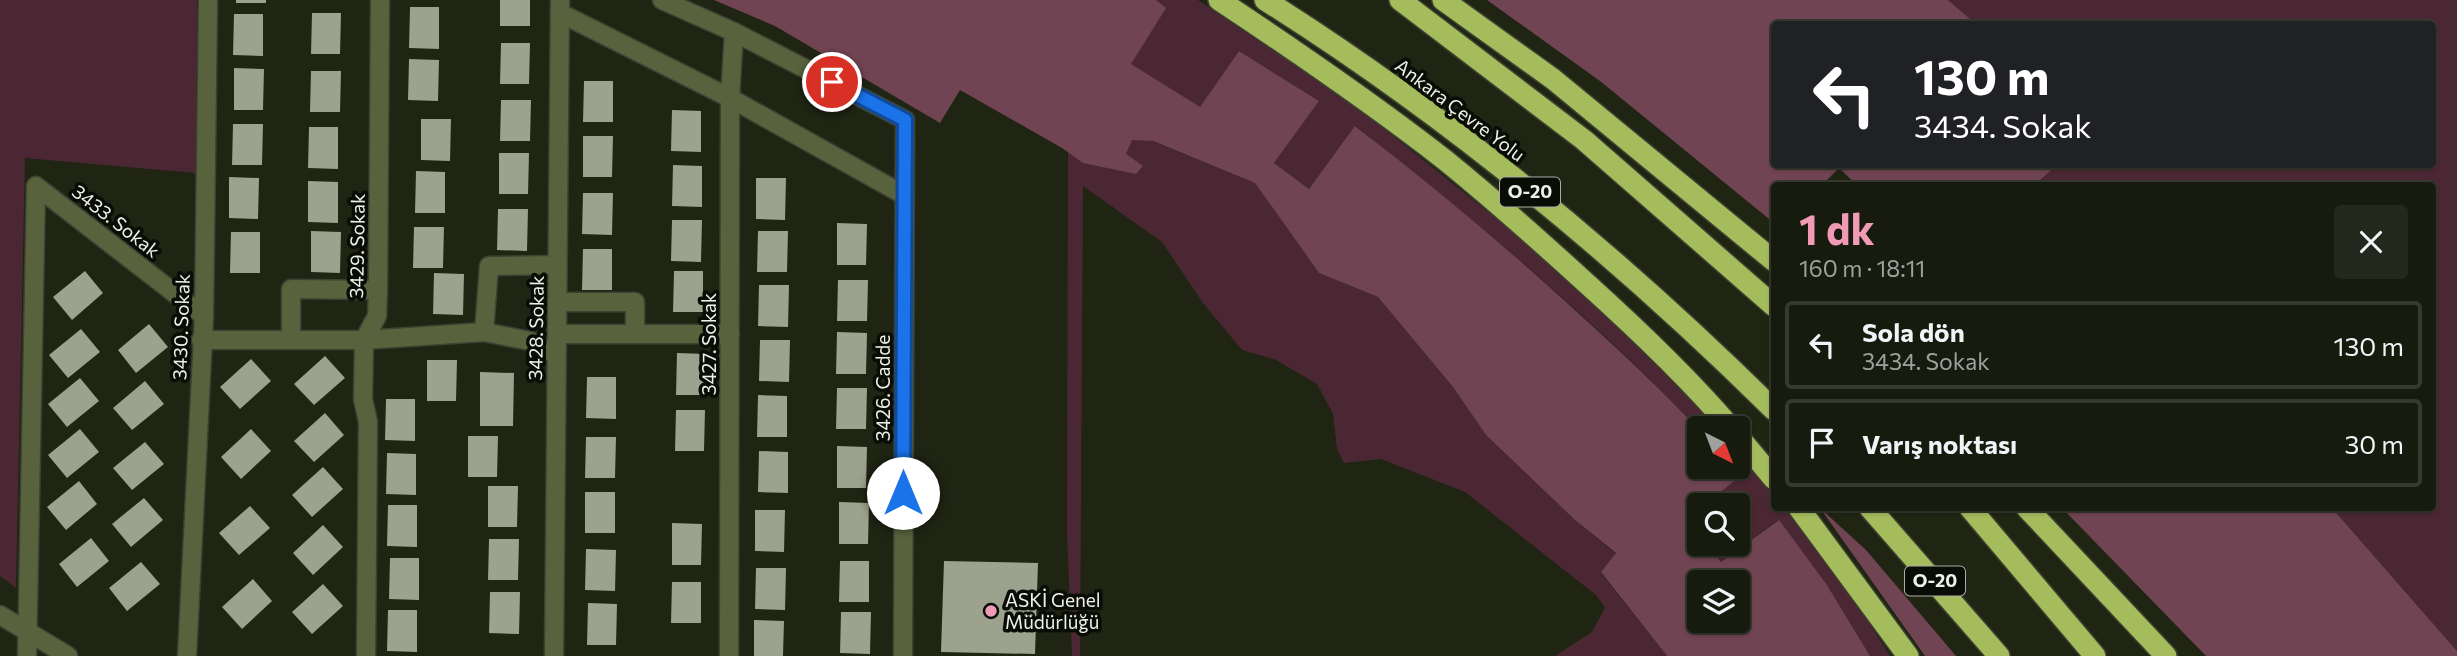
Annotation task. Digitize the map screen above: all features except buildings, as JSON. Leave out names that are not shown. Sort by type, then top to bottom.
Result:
[{"type":"highway","points":[[1219,0],[1326,71],[1443,159],[1520,223],[1621,315],[1721,416]]},
{"type":"highway","name":"Ankara Çevre Yolu","points":[[1265,0],[1317,33],[1457,135],[1538,199],[1648,291],[1771,407]]},
{"type":"highway","points":[[1400,0],[1584,140],[1771,303]]},
{"type":"highway","points":[[1443,0],[1553,79],[1771,259]]},
{"type":"highway","points":[[1750,450],[1771,475]]},
{"type":"highway","points":[[1801,511],[1908,656]]},
{"type":"highway","name":"O-20","points":[[1873,511],[1999,656]]},
{"type":"highway","points":[[1973,511],[2095,656]]},
{"type":"highway","points":[[2030,511],[2166,656]]},
{"type":"street","name":"3430. Sokak","points":[[187,656],[204,316],[208,0]]},
{"type":"street","name":"3429. Sokak","points":[[366,656],[368,422],[363,399],[364,340],[377,316],[380,0]]},
{"type":"street","points":[[662,0],[734,32]]},
{"type":"street","points":[[560,6],[904,195]]},
{"type":"street","name":"3428. Sokak","points":[[554,656],[560,6]]},
{"type":"street","name":"3427. Sokak","points":[[729,656],[730,98],[734,32]]},
{"type":"street","name":"3426. Cadde","points":[[734,32],[905,120],[902,656]]},
{"type":"street","name":"3433. Sokak","points":[[27,633],[36,186],[204,316]]},
{"type":"street","points":[[484,332],[489,266],[558,265]]},
{"type":"street","points":[[291,340],[291,289],[378,290]]},
{"type":"street","points":[[557,302],[635,302],[635,333]]},
{"type":"street","points":[[201,340],[364,340],[484,332],[530,341],[556,354]]},
{"type":"street","points":[[556,334],[730,334]]},
{"type":"street","points":[[0,615],[68,656]]},
{"type":"street","points":[[27,633],[27,656]]},
{"type":"shaded area","points":[[0,0],[197,0],[196,173],[25,158],[16,588],[0,576]]},
{"type":"shaded area","points":[[714,0],[1156,0],[1166,8],[1131,64],[1200,107],[1239,51],[1319,101],[1274,163],[1309,189],[1355,126],[1412,171],[1549,287],[1687,417],[1687,480],[1735,480],[1720,493],[1687,493],[1687,556],[1716,556],[1721,562],[1729,556],[1750,556],[1750,541],[1779,520],[1827,585],[1870,656],[1667,656],[1601,572],[1616,553],[1575,520],[1486,435],[1453,387],[1378,297],[1319,273],[1255,183],[1153,141],[1132,140],[1126,154],[1143,166],[1136,174],[1083,163],[1062,148],[960,90],[940,123],[775,26]]},
{"type":"shaded area","points":[[1156,0],[1198,0],[1353,104],[1531,246],[1624,329],[1708,416],[1687,418],[1576,310],[1356,126],[1309,189],[1274,163],[1319,101],[1239,51],[1200,108],[1130,64],[1165,8]]},
{"type":"shaded area","points":[[1487,0],[1948,0],[1972,21],[1771,21],[1771,168],[1839,168],[1825,182],[1771,182],[1771,221],[1600,81]]},
{"type":"shaded area","points":[[1948,0],[2457,0],[2457,651],[2335,511],[2436,511],[2436,182],[2037,182],[2053,168],[2436,168],[2436,21],[1972,21]]},
{"type":"shaded area","points":[[1132,139],[1152,141],[1255,183],[1319,273],[1378,297],[1453,387],[1486,435],[1575,520],[1616,554],[1601,573],[1667,656],[1555,656],[1592,632],[1605,608],[1596,595],[1465,492],[1381,459],[1344,463],[1337,449],[1333,414],[1317,384],[1276,360],[1242,350],[1203,303],[1162,242],[1083,186],[1080,656],[1072,656],[1067,533],[1068,152],[1087,163],[1105,165],[1120,158]]},
{"type":"shaded area","points":[[1839,168],[2054,168],[2038,182],[1854,182]]},
{"type":"shaded area","points":[[1750,462],[1771,487],[1771,511],[1791,511],[1846,586],[1890,656],[1870,656],[1827,585],[1778,520],[1750,541],[1750,493],[1720,493],[1735,480],[1750,480]]},
{"type":"shaded area","points":[[1822,511],[1866,550],[1956,656],[1925,656]]},
{"type":"shaded area","points":[[2065,511],[2335,511],[2457,651],[2457,656],[2206,656]]},
{"type":"shaded area","points":[[1716,556],[1729,556],[1721,562]]},
{"type":"place","name":"ASKİ Genel Müdürlüğü","points":[[991,611]]},
{"type":"route","points":[[832,82],[905,120],[903,493]]}]
